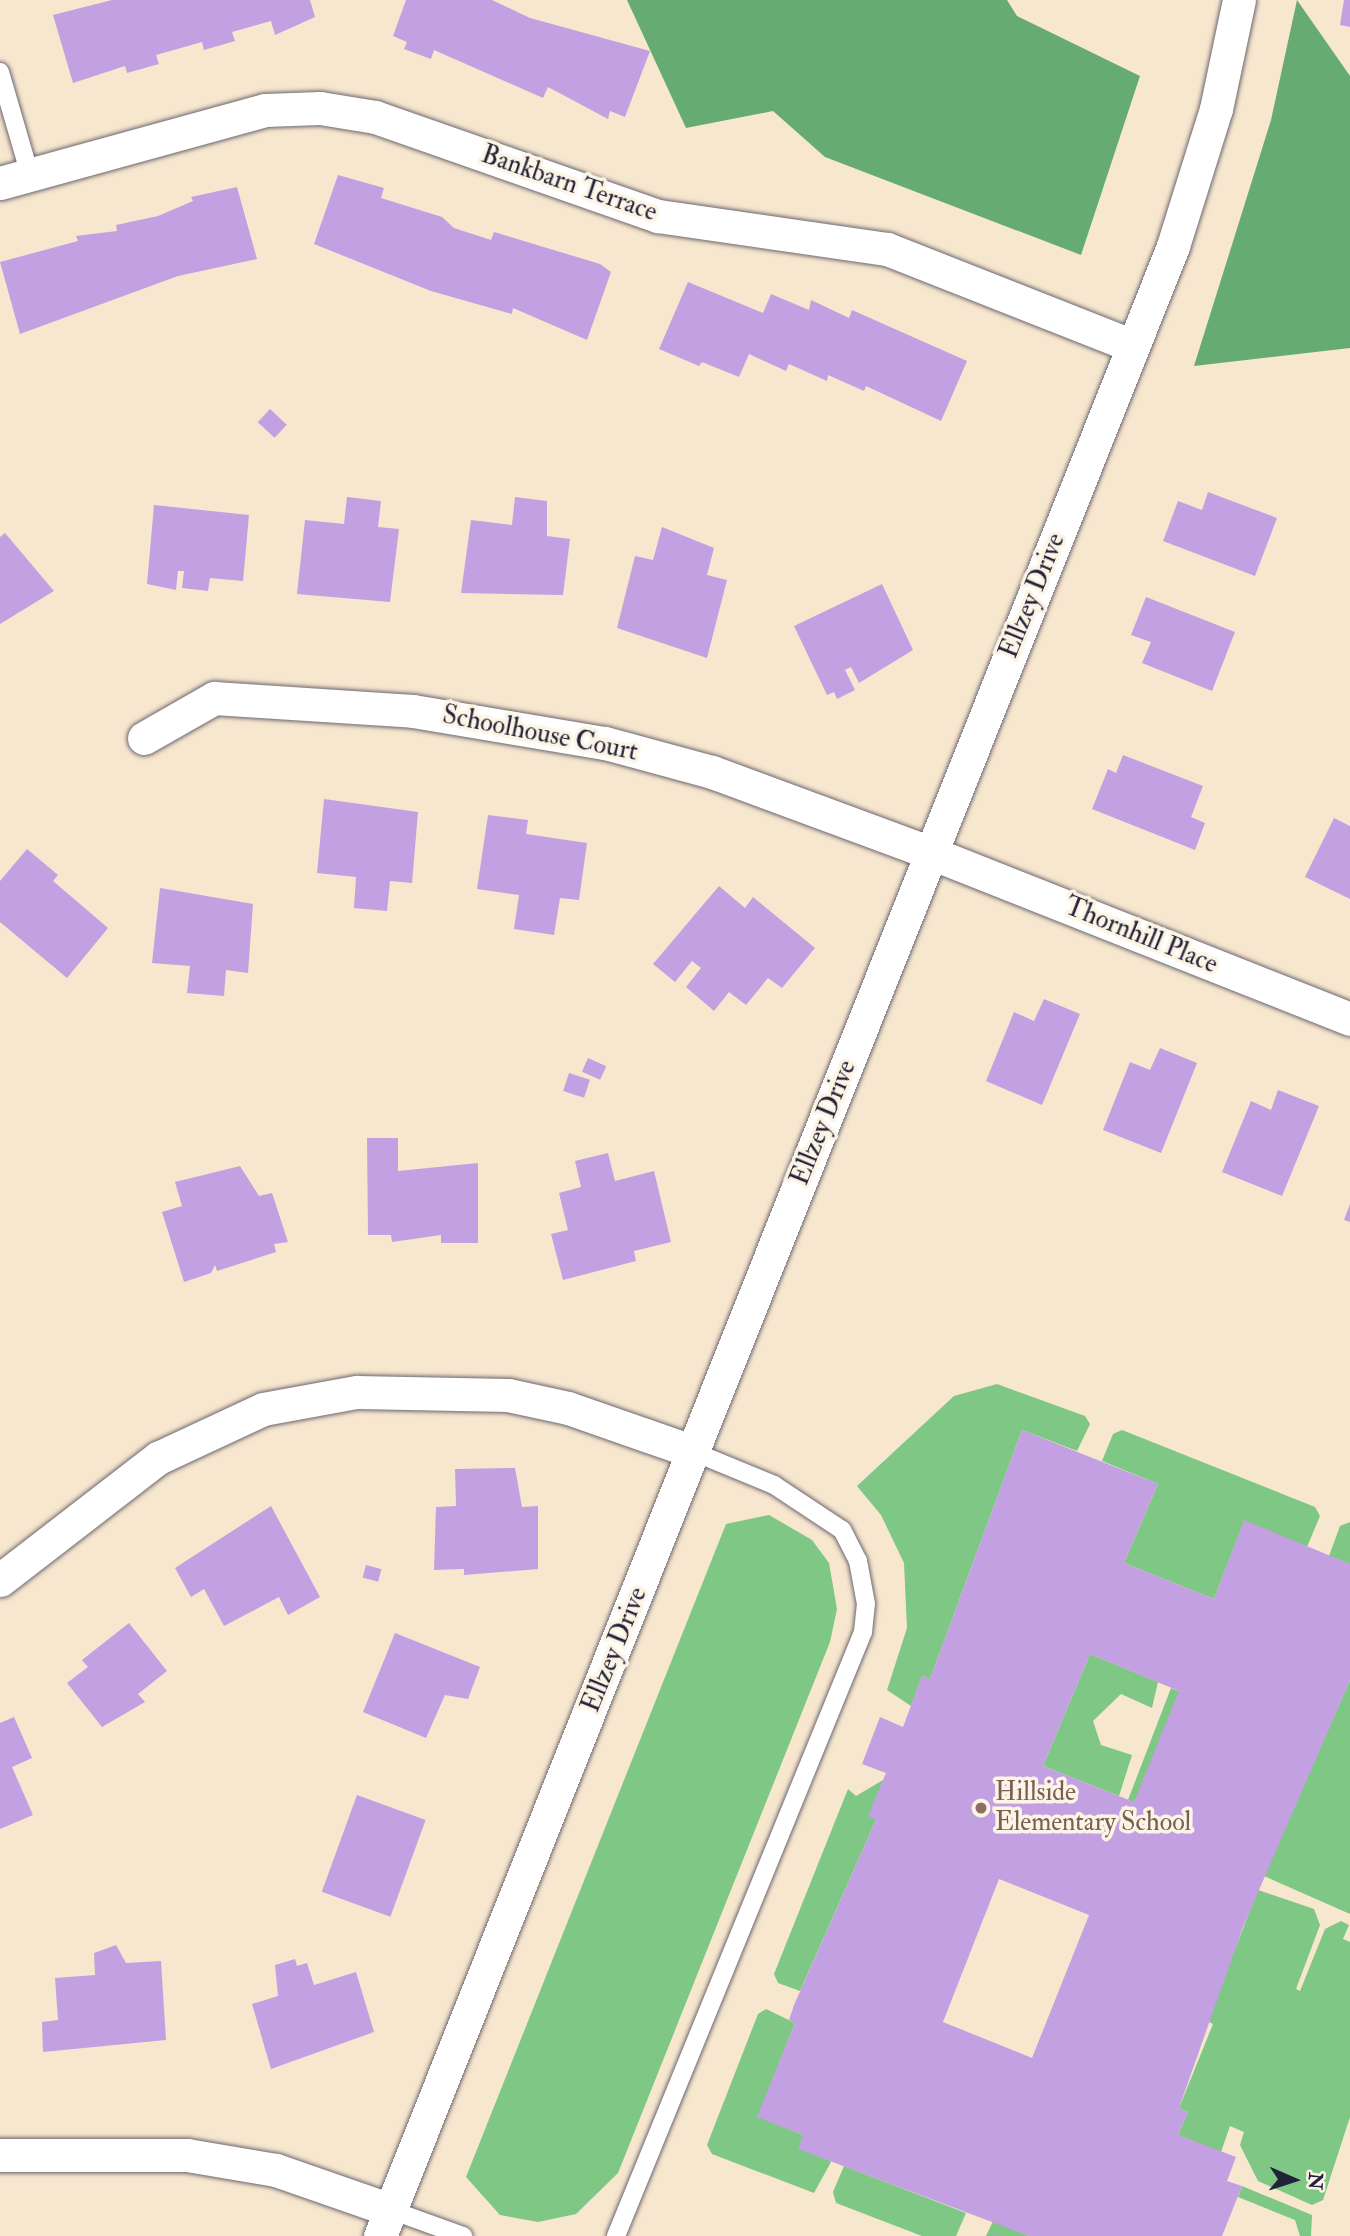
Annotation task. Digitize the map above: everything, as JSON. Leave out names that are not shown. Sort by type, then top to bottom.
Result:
[{"type":"street","name":"Ellzey Drive","points":[[386,2223],[1133,345],[1216,109],[1239,0]]},
{"type":"street","name":"Bankbarn Terrace","points":[[15,179],[265,110],[348,112],[658,216],[887,249],[1133,345]]},
{"type":"street","name":"Schoolhouse Court","points":[[144,738],[214,698],[468,718],[605,743],[712,772],[931,853]]},
{"type":"street","name":"Thornhill Place","points":[[931,853],[1350,1019]]},
{"type":"street","points":[[0,1580],[158,1458],[263,1409],[357,1392],[508,1395],[568,1408],[694,1452]]},
{"type":"street","points":[[0,2155],[187,2155],[276,2170],[386,2223]]},
{"type":"lane","points":[[0,72],[15,179]]},
{"type":"lane","points":[[616,2236],[863,1632],[866,1604],[858,1560],[842,1530],[774,1485],[694,1452]]},
{"type":"lane","points":[[386,2223],[463,2236]]},
{"type":"green space","points":[[627,0],[1007,0],[1017,16],[1140,76],[1081,255],[825,157],[773,111],[686,128]]},
{"type":"green space","points":[[1297,0],[1350,76],[1350,348],[1194,366],[1271,120]]},
{"type":"green space","points":[[997,1384],[1085,1416],[1090,1424],[1077,1451],[1022,1430],[930,1679],[922,1676],[911,1706],[887,1690],[907,1628],[904,1563],[881,1515],[857,1486],[954,1396]]},
{"type":"green space","points":[[1122,1430],[1315,1507],[1320,1516],[1307,1547],[1244,1521],[1214,1599],[1124,1563],[1158,1484],[1102,1461],[1113,1434]]},
{"type":"green space","points":[[769,1515],[812,1540],[829,1563],[837,1609],[830,1642],[618,2173],[576,2214],[538,2222],[500,2215],[466,2177],[726,1524]]},
{"type":"green space","points":[[1350,1522],[1350,1564],[1329,1556],[1340,1526]]},
{"type":"green space","points":[[1090,1654],[1158,1682],[1152,1708],[1121,1694],[1093,1721],[1101,1745],[1132,1755],[1119,1796],[1043,1766]]},
{"type":"green space","points":[[1350,1680],[1350,1914],[1264,1876]]},
{"type":"green space","points":[[1171,1688],[1179,1691],[1136,1803],[1128,1800]]},
{"type":"green space","points":[[883,1780],[876,1820],[800,1991],[778,1983],[774,1974],[848,1789],[856,1796]]},
{"type":"green space","points":[[1258,1890],[1314,1909],[1320,1925],[1296,1989],[1300,1991],[1325,1929],[1341,1921],[1349,1925],[1343,1939],[1350,1942],[1350,2117],[1323,2200],[1312,2205],[1258,2181],[1240,2145],[1244,2132],[1230,2126],[1221,2152],[1178,2135],[1188,2112],[1179,2108],[1213,2024],[1207,2021]]},
{"type":"green space","points":[[766,2009],[795,2023],[758,2116],[803,2135],[831,2162],[814,2193],[712,2154],[707,2145],[758,2014]]},
{"type":"green space","points":[[844,2166],[966,2213],[956,2236],[922,2236],[836,2203],[833,2192]]},
{"type":"green space","points":[[1242,2186],[1312,2215],[1311,2236],[1300,2236],[1295,2220],[1238,2197]]},
{"type":"green space","points":[[993,2221],[1029,2236],[986,2236]]},
{"type":"building","points":[[112,0],[310,0],[315,17],[275,35],[271,21],[232,32],[235,41],[204,50],[202,42],[156,55],[159,64],[127,73],[125,66],[73,83],[53,15]]},
{"type":"building","points":[[406,0],[492,0],[530,18],[650,51],[625,117],[610,111],[608,119],[548,87],[543,98],[434,50],[431,59],[404,49],[407,42],[393,36]]},
{"type":"building","points":[[1344,0],[1350,0],[1350,27],[1340,25]]},
{"type":"building","points":[[338,175],[384,188],[381,198],[442,217],[454,228],[491,240],[494,232],[600,264],[611,272],[587,340],[513,308],[512,314],[431,291],[314,244]]},
{"type":"building","points":[[237,187],[257,259],[178,276],[20,334],[0,262],[78,241],[76,236],[117,231],[116,225],[158,216],[193,201],[191,197]]},
{"type":"building","points":[[688,282],[763,313],[771,294],[809,310],[811,300],[849,318],[852,310],[967,361],[941,421],[866,386],[864,391],[828,375],[827,381],[789,364],[786,371],[749,354],[739,377],[702,362],[699,366],[659,349]]},
{"type":"building","points":[[270,409],[287,425],[275,438],[258,422]]},
{"type":"building","points":[[1208,492],[1277,518],[1255,576],[1163,541],[1178,501],[1202,510]]},
{"type":"building","points":[[347,497],[381,501],[378,527],[399,529],[390,602],[297,594],[305,520],[344,524]]},
{"type":"building","points":[[515,497],[547,501],[547,536],[570,539],[563,595],[461,593],[471,520],[512,525]]},
{"type":"building","points":[[154,505],[249,515],[243,581],[210,578],[208,591],[182,588],[184,571],[178,571],[176,590],[147,584]]},
{"type":"building","points":[[662,527],[714,548],[707,575],[727,580],[707,658],[617,628],[635,556],[653,560]]},
{"type":"building","points":[[5,533],[54,591],[0,624],[0,537]]},
{"type":"building","points":[[882,584],[913,650],[859,683],[851,667],[845,670],[855,690],[837,699],[834,692],[827,695],[794,626]]},
{"type":"building","points":[[1146,597],[1235,632],[1212,691],[1142,663],[1151,642],[1131,635]]},
{"type":"building","points":[[1123,755],[1203,786],[1191,817],[1205,823],[1195,850],[1092,809],[1108,769],[1116,773]]},
{"type":"building","points":[[324,799],[418,812],[412,883],[390,881],[387,911],[354,908],[356,877],[317,873]]},
{"type":"building","points":[[488,815],[528,820],[526,834],[587,843],[579,900],[560,898],[554,935],[514,929],[519,895],[477,889]]},
{"type":"building","points":[[1334,818],[1350,826],[1350,899],[1305,877]]},
{"type":"building","points":[[27,849],[58,875],[53,881],[108,928],[67,978],[0,922],[0,881]]},
{"type":"building","points":[[719,886],[745,908],[753,897],[815,948],[782,988],[768,978],[746,1005],[729,992],[714,1011],[686,987],[701,968],[692,961],[675,982],[653,964]]},
{"type":"building","points":[[160,888],[253,904],[248,973],[226,970],[224,996],[187,993],[190,966],[152,963]]},
{"type":"building","points":[[1044,999],[1080,1014],[1042,1105],[986,1081],[1014,1012],[1034,1021]]},
{"type":"building","points":[[1160,1048],[1197,1063],[1161,1153],[1103,1130],[1130,1062],[1150,1070]]},
{"type":"building","points":[[588,1058],[606,1066],[600,1080],[582,1072]]},
{"type":"building","points":[[569,1073],[590,1080],[584,1098],[563,1091]]},
{"type":"building","points":[[1278,1090],[1319,1106],[1282,1196],[1222,1172],[1251,1101],[1271,1110]]},
{"type":"building","points":[[367,1138],[398,1138],[398,1171],[478,1163],[478,1243],[441,1243],[441,1235],[392,1242],[391,1235],[368,1235]]},
{"type":"building","points":[[608,1153],[615,1181],[654,1171],[671,1242],[634,1251],[636,1261],[563,1280],[551,1234],[568,1230],[559,1193],[581,1187],[575,1161]]},
{"type":"building","points":[[240,1166],[259,1196],[272,1193],[288,1242],[274,1244],[276,1252],[217,1271],[215,1265],[211,1273],[184,1282],[162,1212],[182,1206],[175,1182]]},
{"type":"building","points":[[1350,1204],[1350,1222],[1344,1220]]},
{"type":"building","name":"Hillside Elementary School","points":[[1022,1430],[1158,1484],[1124,1563],[1214,1599],[1244,1520],[1350,1564],[1350,1680],[1243,1927],[1179,2108],[1188,2112],[1178,2135],[1236,2157],[1227,2181],[1242,2186],[1222,2236],[1029,2236],[798,2149],[803,2135],[757,2117],[795,2023],[789,2020],[794,2005],[876,1820],[868,1816],[886,1773],[862,1764],[880,1717],[903,1727],[922,1676],[930,1679]],"holes":[[[1090,1654],[1179,1691],[1134,1802],[1043,1766]],[[999,1879],[1089,1915],[1032,2058],[943,2022]]]},
{"type":"building","points":[[515,1468],[522,1507],[538,1506],[538,1569],[464,1575],[464,1569],[434,1570],[436,1507],[456,1506],[455,1469]]},
{"type":"building","points":[[271,1506],[320,1597],[288,1615],[279,1597],[224,1626],[204,1589],[191,1597],[175,1568]]},
{"type":"building","points":[[366,1565],[381,1569],[378,1582],[363,1578]]},
{"type":"building","points":[[129,1623],[167,1671],[138,1694],[145,1702],[102,1727],[67,1683],[88,1667],[82,1660]]},
{"type":"building","points":[[395,1633],[480,1667],[468,1699],[445,1695],[426,1738],[363,1712]]},
{"type":"building","points":[[14,1717],[32,1758],[12,1767],[33,1815],[0,1829],[0,1723]]},
{"type":"building","points":[[357,1795],[426,1820],[390,1917],[322,1892]]},
{"type":"building","points":[[116,1945],[126,1963],[161,1961],[166,2040],[43,2052],[42,2022],[58,2020],[55,1978],[95,1975],[94,1953]]},
{"type":"building","points":[[295,1959],[297,1966],[307,1963],[314,1985],[356,1972],[374,2032],[271,2069],[252,2004],[278,1996],[275,1965]]},
{"type":"place","name":"Hillside Elementary School","points":[[981,1808]]}]
